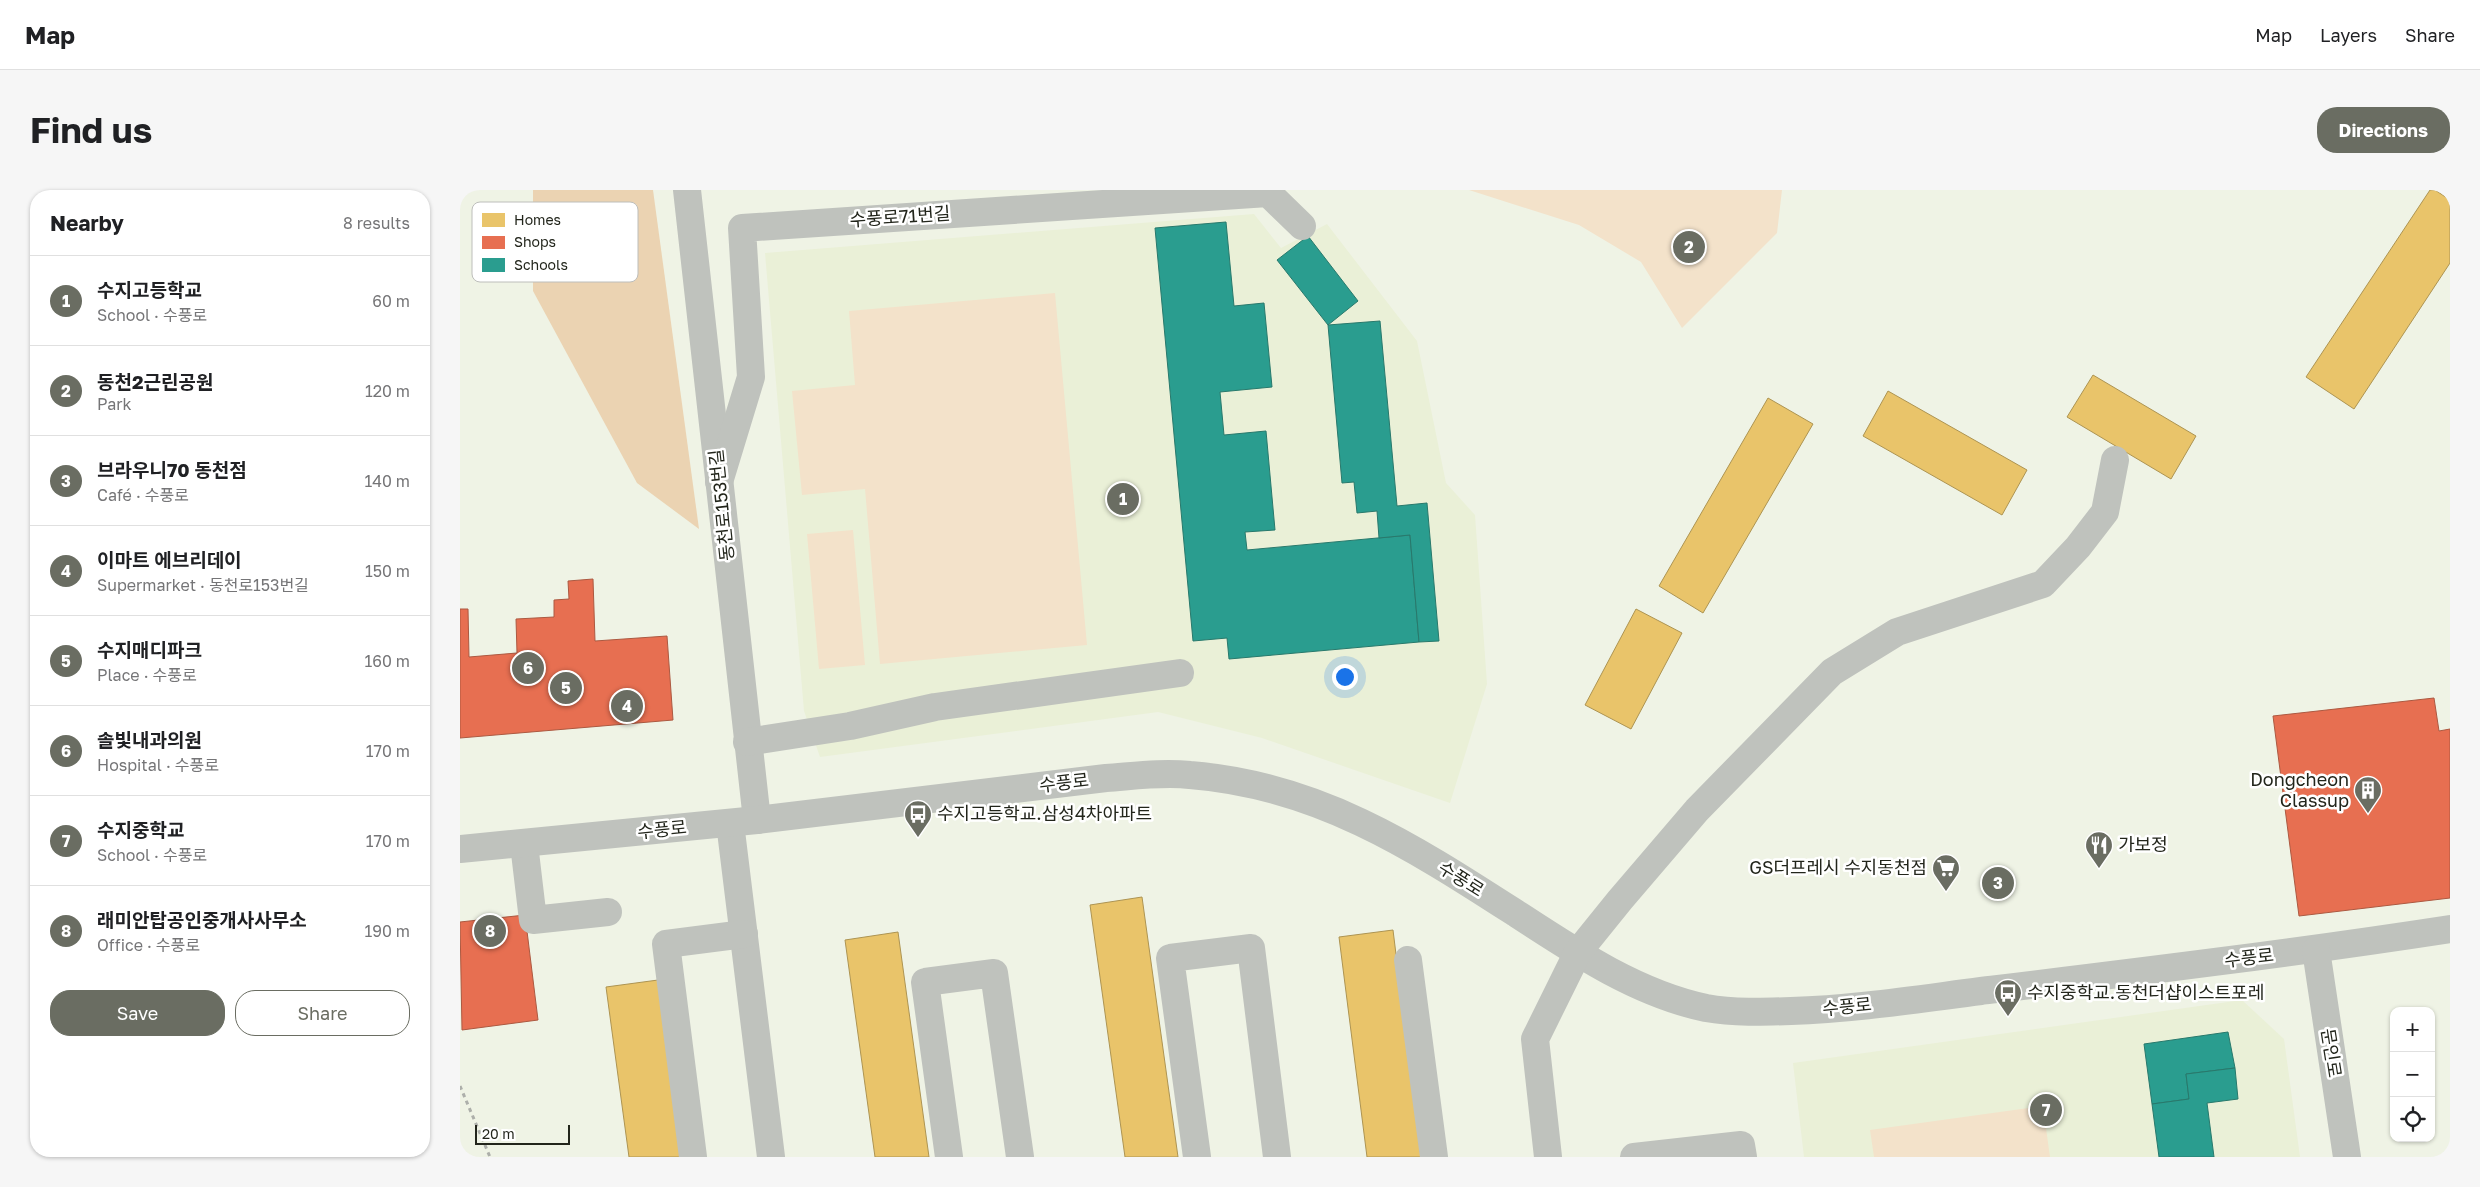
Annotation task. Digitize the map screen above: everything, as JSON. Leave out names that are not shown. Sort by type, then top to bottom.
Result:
[{"type":"street","name":"동천로153번길","points":[[687,190],[747,742],[743,822],[744,934],[771,1157]]},
{"type":"street","name":"수풍로71번길","points":[[719,482],[751,377],[742,228],[1268,193],[1302,226]]},
{"type":"street","points":[[1548,1157],[1535,1038],[1578,952],[1697,810],[1832,672],[1897,632],[2043,584],[2078,547],[2105,512],[2115,460]]},
{"type":"street","points":[[747,742],[850,726],[935,707],[1180,673]]},
{"type":"street","name":"수풍로","points":[[460,849],[743,822],[1106,778],[1161,774],[1213,777],[1307,798],[1375,827],[1578,952],[1635,984],[1662,996],[1708,1008],[1768,1012],[1828,1010],[2316,950],[2450,929]]},
{"type":"street","points":[[524,844],[533,920],[608,912]]},
{"type":"street","points":[[693,1157],[666,944],[744,934]]},
{"type":"street","points":[[1197,1157],[1170,958],[1251,948],[1277,1157]]},
{"type":"street","name":"문인로","points":[[2316,950],[2347,1157]]},
{"type":"street","points":[[1408,960],[1434,1157]]},
{"type":"street","points":[[949,1157],[925,982],[994,972],[1020,1157]]},
{"type":"street","points":[[1634,1157],[1741,1145],[1742,1157]]},
{"type":"path","points":[[460,1086],[490,1157]]},
{"type":"shaded area","points":[[533,190],[653,190],[699,529],[637,483],[533,291],[533,282],[638,282],[638,202],[533,202]]},
{"type":"shaded area","points":[[1469,190],[1782,190],[1777,233],[1682,328],[1641,262],[1579,225]]},
{"type":"shaded area","points":[[1254,214],[1281,248],[1327,224],[1417,341],[1446,483],[1475,515],[1487,684],[1450,803],[1262,738],[1158,712],[820,757],[804,711],[765,253]]},
{"type":"shaded area","points":[[1055,293],[1087,645],[880,664],[865,489],[802,495],[792,391],[855,385],[849,311]]},
{"type":"shaded area","points":[[853,530],[865,665],[819,669],[807,534]]},
{"type":"shaded area","points":[[2242,1000],[2284,1039],[2300,1157],[1804,1157],[1793,1063]]},
{"type":"shaded area","points":[[2043,1106],[2050,1157],[1874,1157],[1870,1130]]},
{"type":"building: Homes","points":[[2430,190],[2435,190],[2450,200],[2450,263],[2354,409],[2306,377]]},
{"type":"building: Homes","points":[[2093,375],[2196,436],[2171,479],[2067,417]]},
{"type":"building: Homes","points":[[1888,391],[2027,470],[2002,515],[1863,436]]},
{"type":"building: Homes","points":[[1768,398],[1813,424],[1703,613],[1659,586]]},
{"type":"building: Homes","points":[[1636,609],[1682,633],[1631,729],[1585,705]]},
{"type":"building: Homes","points":[[1142,897],[1178,1157],[1125,1157],[1090,905]]},
{"type":"building: Homes","points":[[1393,930],[1421,1157],[1367,1157],[1339,937]]},
{"type":"building: Homes","points":[[898,932],[929,1157],[875,1157],[845,940]]},
{"type":"building: Homes","points":[[658,980],[683,1157],[629,1157],[606,987]]},
{"type":"building: Shops","points":[[593,579],[595,641],[667,636],[673,720],[460,738],[460,609],[468,609],[469,657],[517,653],[516,619],[554,617],[554,600],[569,599],[568,581]]},
{"type":"building: Shops","name":"Dongcheon Classup","points":[[2434,698],[2439,731],[2450,729],[2450,898],[2299,916],[2273,716]]},
{"type":"building: Shops","points":[[525,915],[538,1020],[462,1030],[460,922]]},
{"type":"building: Schools","points":[[1226,222],[1234,306],[1264,303],[1272,387],[1220,392],[1224,435],[1266,431],[1275,530],[1245,532],[1247,550],[1410,535],[1419,642],[1229,659],[1227,638],[1193,641],[1155,228]]},
{"type":"building: Schools","points":[[1308,236],[1358,301],[1328,325],[1277,260]]},
{"type":"building: Schools","points":[[1380,321],[1397,506],[1427,503],[1439,641],[1419,642],[1410,535],[1379,538],[1377,511],[1357,513],[1354,482],[1342,483],[1328,325]]},
{"type":"building: Schools","points":[[2228,1032],[2235,1068],[2186,1074],[2189,1099],[2152,1104],[2144,1044]]},
{"type":"building: Schools","points":[[2235,1068],[2238,1099],[2207,1103],[2214,1157],[2159,1157],[2152,1104],[2189,1099],[2186,1074]]},
{"type":"place","name":"동천2근린공원","points":[[1689,247]]},
{"type":"place","name":"수지고등학교","points":[[1123,499]]},
{"type":"place","name":"솔빛내과의원","points":[[528,668]]},
{"type":"place","name":"수지매디파크","points":[[566,688]]},
{"type":"place","name":"이마트 에브리데이","points":[[627,706]]},
{"type":"place","name":"Dongcheon Classup","points":[[2368,814]]},
{"type":"place","name":"수지고등학교.삼성4차아파트","points":[[918,838]]},
{"type":"place","name":"가보정","points":[[2099,869]]},
{"type":"place","name":"브라우니70 동천점","points":[[1998,883]]},
{"type":"place","name":"GS더프레시 수지동천점","points":[[1946,892]]},
{"type":"place","name":"래미안탑공인중개사사무소","points":[[490,931]]},
{"type":"place","name":"수지중학교.동천더샵이스트포레","points":[[2008,1017]]},
{"type":"place","name":"수지중학교","points":[[2046,1110]]}]
